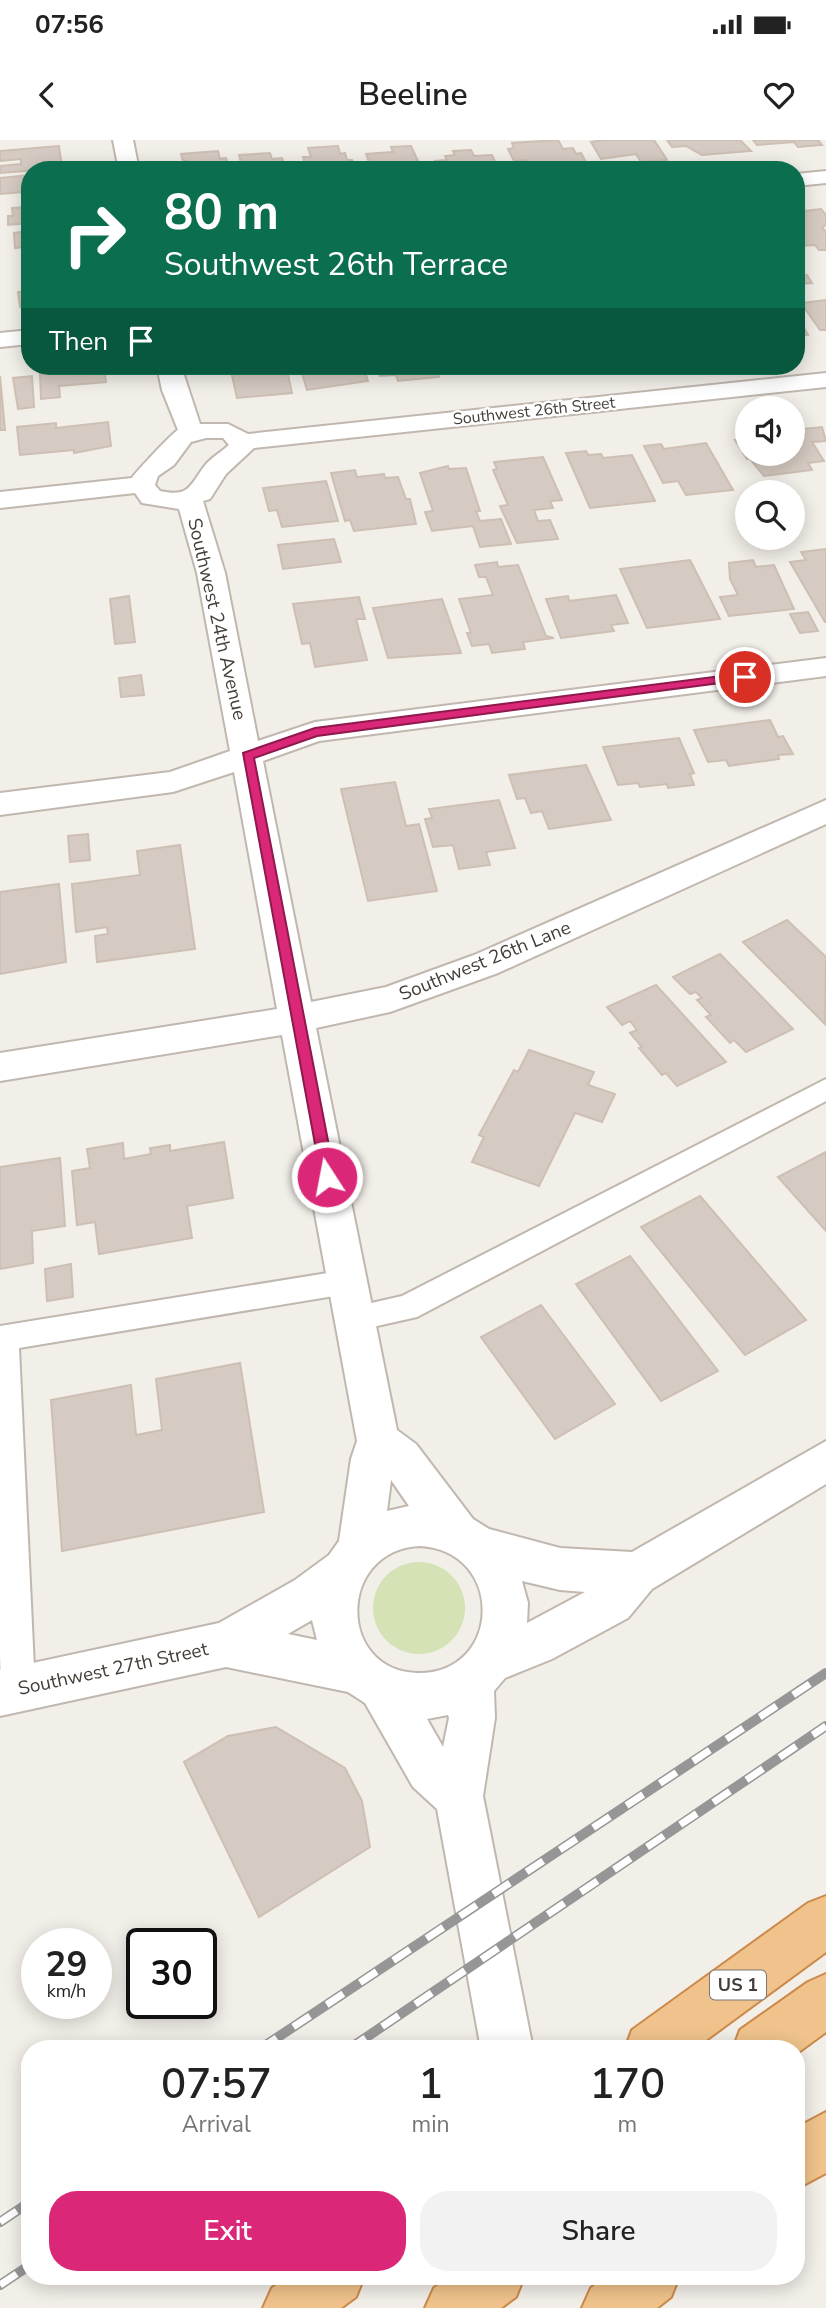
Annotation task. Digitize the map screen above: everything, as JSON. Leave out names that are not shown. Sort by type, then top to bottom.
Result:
[{"type":"highway","name":"US 1","points":[[663,2040],[826,1921]]},
{"type":"highway","points":[[771,2040],[826,2000]]},
{"type":"highway","points":[[805,2155],[826,2139]]},
{"type":"highway","points":[[292,2308],[325,2285]]},
{"type":"highway","points":[[454,2308],[485,2285]]},
{"type":"highway","points":[[589,2308],[599,2285]]},
{"type":"highway","points":[[611,2308],[640,2285]]},
{"type":"street","points":[[123,140],[127,161]]},
{"type":"street","points":[[805,179],[826,177]]},
{"type":"street","points":[[0,340],[21,338]]},
{"type":"street","points":[[171,375],[191,433]]},
{"type":"street","name":"Southwest 26th Street","points":[[242,442],[826,380]]},
{"type":"street","points":[[228,431],[242,442],[242,447],[216,469],[201,493],[189,499],[175,502],[151,497],[142,485],[147,472],[165,460],[177,443],[191,433],[228,431]]},
{"type":"street","points":[[0,500],[142,485]]},
{"type":"street","name":"Southwest 24th Avenue","points":[[189,499],[211,573],[378,1441],[352,1560]]},
{"type":"street","points":[[0,804],[173,782],[315,732],[826,667]]},
{"type":"street","name":"Southwest 26th Lane","points":[[0,1067],[299,1020],[436,985],[826,811]]},
{"type":"street","points":[[378,1441],[401,1458],[468,1541],[495,1567],[505,1590],[507,1615],[502,1639],[480,1671],[460,1797],[505,2040]]},
{"type":"street","points":[[370,1679],[403,1695],[426,1696],[449,1691],[480,1671],[612,1602],[636,1574],[826,1461]]},
{"type":"street","points":[[460,1797],[430,1770],[370,1679],[342,1648],[334,1622],[335,1596],[352,1560],[381,1535],[406,1527],[432,1526],[468,1541],[560,1569],[636,1574]]},
{"type":"street","name":"Southwest 27th Street","points":[[9,1691],[226,1644],[312,1595],[352,1560]]},
{"type":"street","name":"Southwest 27th Street","points":[[226,1644],[370,1679]]},
{"type":"lane","points":[[355,1318],[407,1308],[826,1089]]},
{"type":"lane","points":[[9,1691],[5,1338],[346,1282]]},
{"type":"green space","points":[[419,1562],[437,1566],[451,1576],[461,1590],[465,1608],[461,1626],[451,1640],[437,1650],[419,1654],[401,1650],[387,1640],[377,1626],[373,1608],[377,1590],[387,1576],[401,1566]]},
{"type":"building","points":[[558,140],[563,149],[573,148],[576,154],[581,153],[585,161],[514,161],[508,149],[514,148],[512,143]]},
{"type":"building","points":[[654,140],[667,160],[640,161],[636,154],[601,159],[591,142]]},
{"type":"building","points":[[667,140],[740,140],[751,151],[702,155],[686,146],[672,147]]},
{"type":"building","points":[[753,140],[818,140],[822,145],[798,147],[794,142],[757,145]]},
{"type":"building","points":[[59,146],[61,161],[0,161],[0,151]]},
{"type":"building","points":[[338,146],[340,154],[345,153],[347,160],[352,161],[304,161],[303,157],[311,157],[308,148]]},
{"type":"building","points":[[411,146],[418,161],[369,161],[366,154],[393,152],[391,147]]},
{"type":"building","points":[[471,150],[474,156],[492,155],[495,161],[435,161],[447,160],[445,156],[455,155],[453,151]]},
{"type":"building","points":[[218,151],[220,159],[226,158],[227,161],[183,161],[181,154]]},
{"type":"building","points":[[270,153],[272,159],[282,158],[283,161],[241,161],[239,155]]},
{"type":"building","points":[[21,164],[21,171],[0,173],[0,166]]},
{"type":"building","points":[[21,176],[21,192],[0,194],[0,178]]},
{"type":"building","points":[[12,208],[21,208],[21,224],[8,225],[8,216],[13,216]]},
{"type":"building","points":[[821,209],[826,215],[826,225],[822,227],[826,232],[826,250],[819,250],[815,245],[805,246],[805,211]]},
{"type":"building","points":[[21,232],[21,247],[15,248],[14,233]]},
{"type":"building","points":[[807,275],[812,283],[805,283]]},
{"type":"building","points":[[826,300],[826,330],[820,330],[805,309],[805,303]]},
{"type":"building","points":[[40,375],[105,375],[106,382],[59,386],[60,397],[41,399]]},
{"type":"building","points":[[232,375],[288,375],[292,393],[237,398]]},
{"type":"building","points":[[303,375],[366,375],[368,381],[307,390]]},
{"type":"building","points":[[396,375],[439,377],[398,381]]},
{"type":"building","points":[[0,376],[5,430],[0,430]]},
{"type":"building","points":[[32,376],[34,407],[18,409],[13,378]]},
{"type":"building","points":[[108,422],[111,446],[74,453],[74,450],[20,455],[17,427],[56,423],[56,428]]},
{"type":"building","points":[[822,427],[826,441],[812,442],[824,461],[808,463],[812,470],[764,476],[756,466],[805,466],[805,429]]},
{"type":"building","points":[[706,443],[733,490],[686,495],[678,481],[663,483],[644,446],[661,444],[664,449]]},
{"type":"building","points":[[586,451],[588,455],[601,454],[603,458],[632,455],[655,501],[590,508],[566,453]]},
{"type":"building","points":[[543,457],[562,500],[550,501],[553,508],[534,510],[538,521],[550,520],[558,539],[517,543],[500,506],[508,505],[493,470],[497,469],[494,462]]},
{"type":"building","points":[[448,466],[449,469],[466,468],[480,511],[476,511],[480,521],[501,519],[511,544],[480,547],[473,526],[432,531],[425,512],[433,511],[420,473]]},
{"type":"building","points":[[355,470],[357,477],[384,474],[385,478],[398,477],[406,499],[410,499],[416,524],[354,531],[350,520],[345,521],[331,473]]},
{"type":"building","points":[[326,481],[338,521],[282,527],[277,510],[269,511],[263,488]]},
{"type":"building","points":[[334,539],[341,562],[283,569],[278,545]]},
{"type":"building","points":[[826,549],[825,622],[790,562],[806,560],[801,552]]},
{"type":"building","points":[[690,560],[720,619],[647,628],[620,569]]},
{"type":"building","points":[[753,560],[756,567],[774,565],[794,609],[729,616],[720,597],[738,595],[730,579],[729,563]]},
{"type":"building","points":[[497,562],[498,567],[518,565],[546,636],[554,638],[523,642],[525,649],[492,653],[489,644],[472,646],[467,633],[471,633],[459,599],[493,595],[486,577],[479,577],[475,565]]},
{"type":"building","points":[[616,595],[628,623],[611,625],[614,631],[561,638],[546,599],[568,596],[569,601]]},
{"type":"building","points":[[129,596],[135,642],[115,644],[110,599]]},
{"type":"building","points":[[359,597],[365,619],[356,619],[367,660],[315,667],[310,643],[302,644],[293,604]]},
{"type":"building","points":[[442,599],[461,653],[388,658],[373,608]]},
{"type":"building","points":[[808,612],[818,631],[800,633],[790,614]]},
{"type":"building","points":[[141,675],[144,695],[121,697],[119,678]]},
{"type":"building","points":[[770,720],[778,737],[783,736],[793,754],[778,755],[779,759],[729,766],[726,760],[708,762],[694,730]]},
{"type":"building","points":[[679,738],[694,773],[690,774],[694,785],[668,788],[667,784],[640,787],[638,783],[618,785],[603,747]]},
{"type":"building","points":[[586,765],[611,820],[549,829],[542,811],[531,813],[525,798],[517,799],[509,775]]},
{"type":"building","points":[[395,782],[406,826],[419,824],[437,891],[368,901],[341,789]]},
{"type":"building","points":[[499,800],[515,848],[486,852],[490,865],[459,869],[453,845],[433,847],[425,819],[432,818],[429,809]]},
{"type":"building","points":[[88,834],[90,860],[70,862],[68,836]]},
{"type":"building","points":[[180,845],[195,949],[97,962],[95,936],[108,934],[107,927],[76,932],[72,884],[140,875],[137,851]]},
{"type":"building","points":[[59,884],[66,962],[0,974],[0,892]]},
{"type":"building","points":[[787,920],[826,957],[825,1024],[743,942]]},
{"type":"building","points":[[720,954],[793,1029],[746,1052],[734,1040],[730,1043],[706,1017],[711,1015],[697,1000],[702,998],[696,992],[690,994],[673,977]]},
{"type":"building","points":[[656,985],[726,1062],[677,1086],[666,1073],[662,1075],[630,1033],[637,1030],[630,1021],[622,1025],[607,1007]]},
{"type":"building","points":[[529,1050],[594,1072],[588,1085],[615,1094],[602,1122],[575,1113],[539,1186],[472,1162],[484,1137],[479,1135],[514,1070],[518,1072]]},
{"type":"building","points":[[224,1142],[233,1198],[187,1206],[192,1238],[99,1254],[95,1222],[77,1225],[72,1171],[90,1168],[87,1149],[123,1143],[124,1159],[151,1154],[150,1148],[170,1145],[170,1151]]},
{"type":"building","points":[[826,1152],[826,1231],[778,1177]]},
{"type":"building","points":[[60,1158],[65,1226],[32,1231],[33,1263],[0,1269],[0,1167]]},
{"type":"building","points":[[700,1196],[806,1320],[745,1355],[641,1227]]},
{"type":"building","points":[[630,1256],[718,1371],[661,1401],[576,1284]]},
{"type":"building","points":[[71,1264],[73,1297],[47,1301],[45,1269]]},
{"type":"building","points":[[541,1305],[615,1404],[555,1439],[481,1337]]},
{"type":"building","points":[[240,1363],[264,1512],[62,1551],[51,1400],[131,1385],[136,1435],[162,1430],[156,1379]]},
{"type":"building","points":[[276,1727],[345,1768],[362,1801],[370,1847],[259,1917],[184,1762],[228,1736]]},
{"type":"railway","points":[[274,2040],[826,1673]]},
{"type":"railway","points":[[362,2040],[826,1726]]},
{"type":"railway","points":[[0,2222],[21,2208]]},
{"type":"railway","points":[[0,2285],[21,2271]]},
{"type":"route","points":[[327,1177],[247,755],[315,732],[745,677]]}]
